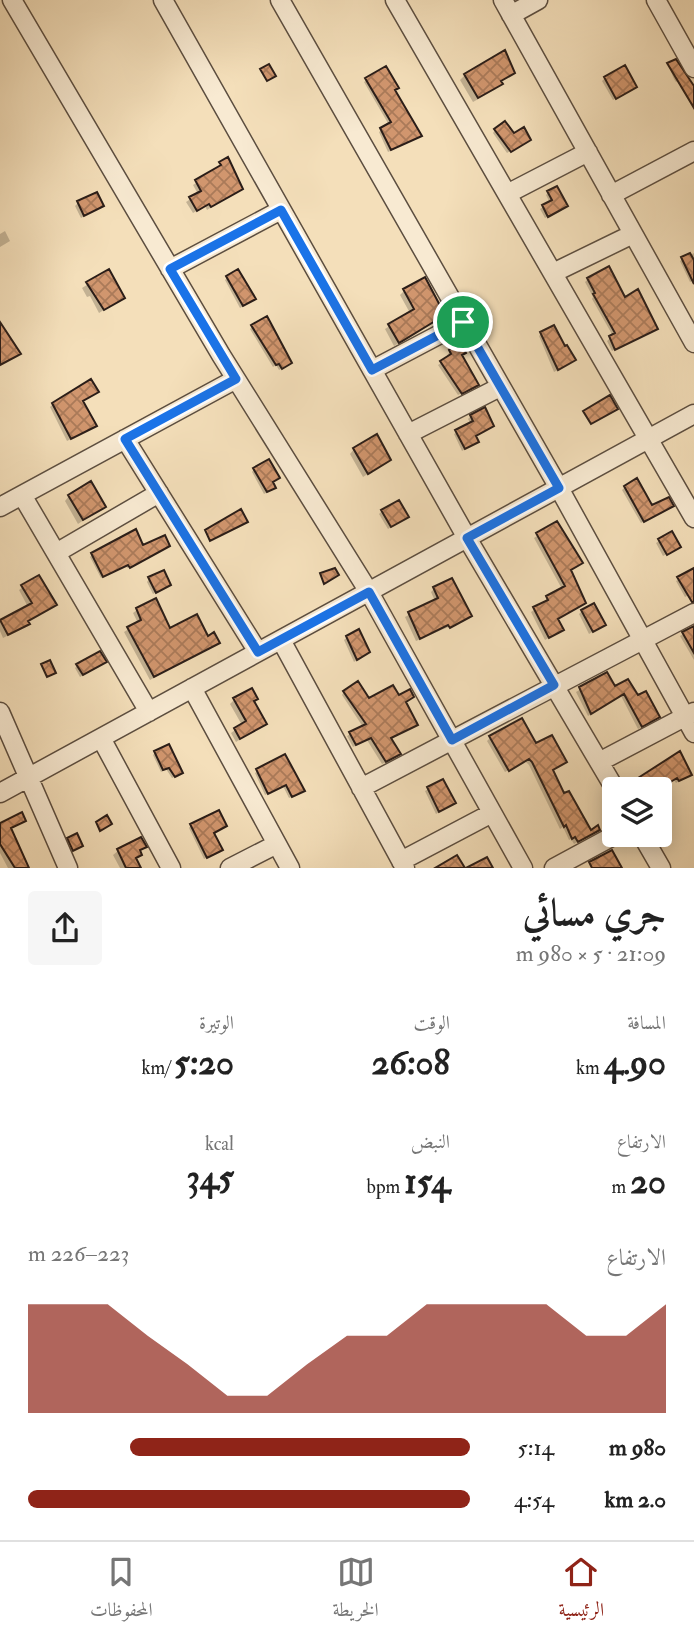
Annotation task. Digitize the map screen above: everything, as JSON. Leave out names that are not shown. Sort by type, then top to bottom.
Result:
[{"type":"street","points":[[12,0],[236,379],[369,592],[523,868]]},
{"type":"street","points":[[163,0],[408,435],[608,777]]},
{"type":"street","points":[[280,0],[691,720],[599,762]]},
{"type":"street","points":[[395,0],[694,518]]},
{"type":"street","points":[[538,0],[507,7],[694,343]]},
{"type":"street","points":[[656,0],[688,42],[694,68]]},
{"type":"street","points":[[611,195],[694,151]]},
{"type":"street","points":[[507,194],[588,152]]},
{"type":"street","points":[[170,269],[281,210]]},
{"type":"street","points":[[553,273],[633,234]]},
{"type":"street","points":[[372,370],[463,322]]},
{"type":"street","points":[[0,507],[236,379]]},
{"type":"street","points":[[408,435],[500,387]]},
{"type":"street","points":[[0,793],[694,414]]},
{"type":"street","points":[[125,439],[258,652]]},
{"type":"street","points":[[57,553],[159,493]]},
{"type":"street","points":[[22,495],[149,712]]},
{"type":"street","points":[[361,788],[694,613]]},
{"type":"street","points":[[281,640],[403,864],[492,813]]},
{"type":"street","points":[[192,688],[290,868]]},
{"type":"street","points":[[0,712],[68,868]]},
{"type":"street","points":[[101,738],[171,868]]},
{"type":"street","points":[[554,868],[602,842]]},
{"type":"street","points":[[230,868],[277,844]]},
{"type":"street","points":[[649,847],[661,868]]},
{"type":"building","points":[[505,50],[515,73],[501,81],[503,84],[478,98],[464,74]]},
{"type":"building","points":[[676,59],[694,86],[694,108],[667,63]]},
{"type":"building","points":[[269,64],[276,76],[267,81],[260,69]]},
{"type":"building","points":[[625,65],[637,87],[616,99],[604,77]]},
{"type":"building","points":[[386,66],[399,88],[395,90],[422,136],[391,150],[380,128],[391,122],[365,78]]},
{"type":"building","points":[[505,121],[514,133],[524,127],[531,140],[511,152],[494,129]]},
{"type":"building","points":[[228,157],[243,189],[211,207],[209,204],[197,211],[189,197],[201,191],[195,180],[221,165],[219,162]]},
{"type":"building","points":[[557,186],[568,206],[548,217],[542,205],[552,200],[547,191]]},
{"type":"building","points":[[97,192],[104,206],[84,216],[77,201]]},
{"type":"building","points":[[690,253],[694,260],[694,284],[681,257]]},
{"type":"building","points":[[609,266],[625,297],[638,289],[658,329],[615,350],[609,336],[615,333],[587,278]]},
{"type":"building","points":[[109,269],[125,298],[104,310],[86,282]]},
{"type":"building","points":[[238,269],[256,299],[243,306],[226,276]]},
{"type":"building","points":[[425,277],[445,315],[399,343],[388,324],[414,309],[403,289]]},
{"type":"building","points":[[267,316],[292,363],[282,369],[279,364],[276,365],[251,325]]},
{"type":"building","points":[[0,322],[21,354],[0,365]]},
{"type":"building","points":[[554,325],[576,360],[558,370],[540,332]]},
{"type":"building","points":[[461,343],[466,353],[462,355],[479,385],[462,394],[440,361],[451,354],[449,350]]},
{"type":"building","points":[[91,379],[99,392],[83,401],[97,426],[71,439],[52,403]]},
{"type":"building","points":[[610,395],[618,409],[591,424],[583,411]]},
{"type":"building","points":[[485,407],[494,426],[476,436],[479,442],[465,449],[455,430],[473,421],[470,415]]},
{"type":"building","points":[[377,434],[391,460],[368,474],[353,448]]},
{"type":"building","points":[[269,459],[280,478],[273,482],[276,488],[267,492],[253,468]]},
{"type":"building","points":[[637,478],[652,505],[669,497],[674,506],[644,522],[624,486]]},
{"type":"building","points":[[91,481],[106,507],[83,520],[68,495]]},
{"type":"building","points":[[399,500],[409,517],[391,527],[381,510]]},
{"type":"building","points":[[241,509],[248,522],[210,541],[205,530]]},
{"type":"building","points":[[557,521],[583,563],[571,570],[586,603],[558,619],[564,630],[549,638],[533,607],[548,600],[546,596],[565,586],[536,533]]},
{"type":"building","points":[[136,529],[143,545],[165,535],[170,546],[130,568],[128,565],[103,577],[91,553]]},
{"type":"building","points":[[672,531],[681,547],[667,555],[658,539]]},
{"type":"building","points":[[335,568],[339,575],[324,584],[320,573]]},
{"type":"building","points":[[694,568],[694,602],[692,602],[677,577]]},
{"type":"building","points":[[164,570],[171,585],[156,593],[148,577]]},
{"type":"building","points":[[39,575],[57,605],[28,621],[30,624],[8,635],[0,620],[32,603],[21,585]]},
{"type":"building","points":[[452,578],[472,616],[420,639],[408,612],[438,598],[433,587]]},
{"type":"building","points":[[156,598],[170,628],[197,614],[208,636],[214,632],[220,643],[154,677],[127,627],[141,620],[136,608]]},
{"type":"building","points":[[594,603],[606,625],[593,632],[581,610]]},
{"type":"building","points":[[694,626],[694,653],[682,632]]},
{"type":"building","points":[[359,629],[370,652],[357,660],[346,636]]},
{"type":"building","points":[[100,651],[107,662],[83,675],[76,664]]},
{"type":"building","points":[[50,660],[56,673],[47,677],[41,664]]},
{"type":"building","points":[[607,672],[615,686],[628,679],[638,695],[646,691],[660,717],[642,727],[624,694],[591,714],[579,687]]},
{"type":"building","points":[[358,681],[369,698],[393,685],[399,695],[410,689],[414,697],[406,702],[418,725],[391,738],[401,754],[386,762],[371,738],[356,745],[349,732],[366,724],[343,691]]},
{"type":"building","points":[[252,688],[258,699],[254,701],[267,724],[240,739],[234,728],[246,721],[233,698]]},
{"type":"building","points":[[522,718],[536,743],[552,735],[567,762],[553,770],[564,793],[569,791],[591,830],[598,825],[600,830],[578,842],[575,837],[572,839],[532,762],[529,759],[509,771],[489,736]]},
{"type":"building","points":[[169,744],[183,773],[175,777],[169,768],[163,770],[154,751]]},
{"type":"building","points":[[680,751],[692,775],[679,781],[677,778],[672,781],[672,777],[640,777]]},
{"type":"building","points":[[285,754],[305,791],[292,797],[286,785],[268,794],[256,769]]},
{"type":"building","points":[[443,779],[456,803],[439,812],[427,787]]},
{"type":"building","points":[[219,810],[227,826],[214,833],[223,850],[207,858],[190,824]]},
{"type":"building","points":[[22,812],[26,821],[11,828],[29,868],[15,868],[0,844],[0,823]]},
{"type":"building","points":[[107,815],[112,824],[100,831],[96,822]]},
{"type":"building","points":[[77,833],[83,846],[73,851],[67,838]]},
{"type":"building","points":[[141,837],[147,847],[140,850],[142,855],[136,858],[141,868],[126,868],[117,849]]},
{"type":"building","points":[[612,850],[622,868],[592,868],[589,862]]},
{"type":"building","points":[[457,855],[465,868],[435,868]]},
{"type":"building","points":[[487,857],[493,868],[466,868]]},
{"type":"route","points":[[281,210],[372,370],[463,322],[559,488],[467,538],[554,685],[452,740],[369,592],[258,652],[125,439],[236,379],[170,269],[281,210]]}]
